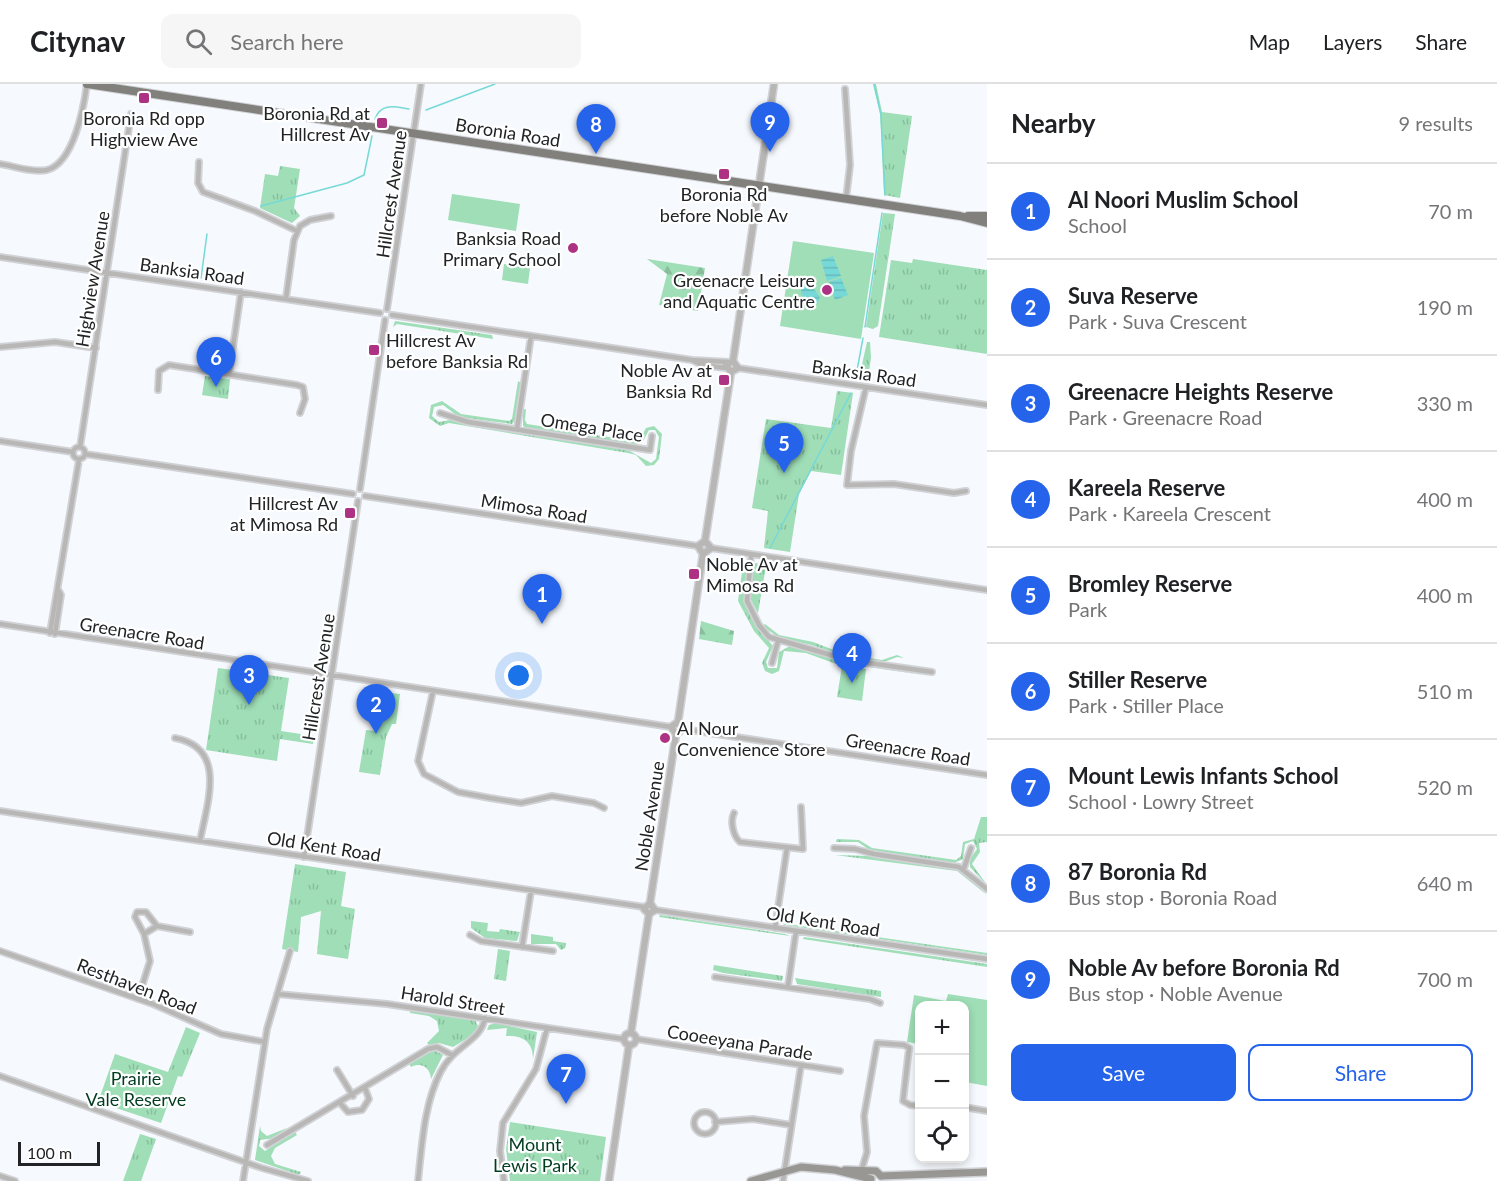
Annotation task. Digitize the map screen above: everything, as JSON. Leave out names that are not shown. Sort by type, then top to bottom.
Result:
[{"type":"main road","name":"Boronia Road","points":[[87,84],[136,88],[960,216],[987,223]]},
{"type":"main road","name":"Boronia Road","points":[[960,216],[987,216]]},
{"type":"main road","points":[[751,1181],[801,1167],[861,1172],[875,1178]]},
{"type":"main road","points":[[835,1170],[875,1178],[981,1175]]},
{"type":"street","points":[[0,164],[40,170],[52,167],[76,135],[87,84]]},
{"type":"street","name":"Hillcrest Avenue","points":[[387,309],[421,84]]},
{"type":"street","points":[[678,722],[671,727],[676,734],[683,729],[678,722],[703,554],[698,546],[705,541],[774,84]]},
{"type":"street","points":[[845,89],[850,165],[846,198]]},
{"type":"street","name":"Highview Avenue","points":[[80,447],[131,114]]},
{"type":"street","points":[[194,196],[200,190],[199,162]]},
{"type":"street","points":[[200,190],[297,231]]},
{"type":"street","points":[[286,298],[297,231],[304,222],[331,216]]},
{"type":"street","name":"Banksia Road","points":[[0,257],[380,313]]},
{"type":"street","points":[[230,374],[241,292]]},
{"type":"street","points":[[353,494],[358,501],[365,496],[360,489],[385,320],[380,313],[387,309],[392,315],[692,360],[702,365],[738,368]]},
{"type":"street","points":[[385,320],[392,315]]},
{"type":"street","name":"Omega Place","points":[[517,429],[531,336]]},
{"type":"street","points":[[0,347],[55,342],[96,348]]},
{"type":"street","points":[[158,390],[158,375],[162,364],[305,386],[305,399],[300,413]]},
{"type":"street","name":"Banksia Road","points":[[738,368],[987,405]]},
{"type":"street","points":[[866,387],[851,451],[847,484],[894,484],[954,493],[966,491]]},
{"type":"street","name":"Omega Place","points":[[440,413],[462,421],[650,450],[652,436]]},
{"type":"street","points":[[0,441],[73,452],[80,447],[86,454],[353,494],[360,489]]},
{"type":"street","points":[[73,452],[79,460]]},
{"type":"street","points":[[52,633],[61,595],[59,591],[79,460],[86,454]]},
{"type":"street","name":"Mimosa Road","points":[[365,496],[698,546]]},
{"type":"street","name":"Hillcrest Avenue","points":[[304,857],[358,501]]},
{"type":"street","points":[[705,541],[711,548],[751,555],[987,590]]},
{"type":"street","points":[[703,554],[711,548]]},
{"type":"street","points":[[751,555],[747,588],[748,605],[762,630],[778,641],[807,646],[848,660],[932,672]]},
{"type":"street","name":"Greenacre Road","points":[[0,624],[671,727]]},
{"type":"street","points":[[772,663],[778,641]]},
{"type":"street","points":[[433,691],[427,729],[418,761],[424,774],[458,792],[525,803],[552,796],[594,803],[604,808]]},
{"type":"street","name":"Greenacre Road","points":[[683,729],[987,775]]},
{"type":"street","name":"Noble Avenue","points":[[647,905],[676,734]]},
{"type":"street","points":[[175,738],[197,746],[209,764],[210,778],[201,841]]},
{"type":"street","points":[[734,813],[732,822],[738,840],[803,849],[801,807]]},
{"type":"street","name":"Old Kent Road","points":[[0,811],[531,891],[647,905]]},
{"type":"street","points":[[775,928],[787,848]]},
{"type":"street","points":[[834,848],[852,848],[963,868],[987,889]]},
{"type":"street","points":[[963,868],[971,848]]},
{"type":"street","points":[[522,947],[531,891]]},
{"type":"street","points":[[609,1181],[629,1045],[636,1039],[631,1033],[652,912],[647,905]]},
{"type":"street","points":[[138,999],[150,961],[144,934],[135,918],[137,912],[146,912],[157,926],[190,932]]},
{"type":"street","name":"Old Kent Road","points":[[652,912],[987,959]]},
{"type":"street","points":[[144,934],[157,926]]},
{"type":"street","points":[[788,986],[796,931]]},
{"type":"street","points":[[470,935],[481,941],[553,951]]},
{"type":"street","name":"Resthaven Road","points":[[0,951],[138,999],[220,1034],[265,1042]]},
{"type":"street","points":[[243,1181],[265,1042],[290,951]]},
{"type":"street","points":[[715,976],[870,999],[880,1003]]},
{"type":"street","name":"Harold Street","points":[[277,994],[357,1000],[623,1039]]},
{"type":"street","points":[[418,1181],[429,1108],[440,1074],[452,1055],[480,1033],[484,1018]]},
{"type":"street","points":[[504,1181],[500,1144],[503,1123],[536,1069],[547,1028]]},
{"type":"street","points":[[629,1045],[623,1039],[626,1034],[631,1033]]},
{"type":"street","name":"Cooeeyana Parade","points":[[636,1039],[840,1071]]},
{"type":"street","points":[[861,1172],[867,1152],[864,1116],[875,1044],[884,1042],[909,1048],[903,1101],[915,1106]]},
{"type":"street","points":[[267,1145],[432,1047],[441,1048],[452,1055]]},
{"type":"street","points":[[783,1181],[801,1065]]},
{"type":"street","points":[[337,1070],[353,1095]]},
{"type":"street","points":[[0,1076],[246,1162],[308,1181]]},
{"type":"street","points":[[340,1103],[351,1113],[362,1110],[369,1099],[364,1088]]},
{"type":"street","points":[[969,1108],[987,1111]]},
{"type":"street","points":[[705,1112],[713,1116],[716,1122],[714,1129],[707,1133],[698,1131],[694,1124],[697,1116],[705,1112]]},
{"type":"street","points":[[716,1122],[750,1119],[791,1125]]},
{"type":"street","points":[[2,1178],[15,1181]]},
{"type":"green space","points":[[873,84],[876,84],[882,112],[912,116],[900,198],[884,195],[880,113]]},
{"type":"green space","points":[[280,166],[300,169],[294,208],[300,216],[292,223],[260,208],[265,174],[278,176]]},
{"type":"green space","points":[[452,194],[520,204],[516,231],[448,220]]},
{"type":"green space","points":[[883,213],[895,214],[878,326],[873,329],[866,327]]},
{"type":"green space","name":"Greenacre Leisure and Aquatic Centre","points":[[793,241],[874,253],[861,339],[780,326]]},
{"type":"green space","points":[[647,259],[705,268],[698,311],[659,305],[667,274]]},
{"type":"green space","points":[[913,259],[987,270],[987,354],[879,337],[891,260],[912,263]]},
{"type":"green space","points":[[504,264],[530,268],[528,284],[502,280]]},
{"type":"green space","points":[[395,321],[492,335],[493,339],[397,324],[393,327]]},
{"type":"green space","points":[[867,342],[870,342],[871,357],[868,380],[859,378]]},
{"type":"green space","points":[[205,376],[230,379],[228,399],[202,395]]},
{"type":"green space","points":[[518,381],[521,383],[515,420],[512,424],[459,417],[443,405],[434,407],[432,416],[439,422],[450,420],[628,450],[651,463],[656,459],[659,437],[655,430],[649,430],[643,441],[634,445],[527,428],[523,426],[523,410],[526,409],[527,424],[634,441],[640,439],[646,428],[654,426],[662,434],[659,459],[654,465],[646,466],[636,455],[628,453],[449,423],[440,426],[429,418],[431,405],[442,401],[461,414],[509,421],[512,419]]},
{"type":"green space","points":[[837,391],[853,393],[841,475],[811,471],[799,494],[790,552],[764,548],[768,511],[752,508],[766,419],[831,428]]},
{"type":"green space","points":[[741,560],[747,563],[745,605],[756,626],[773,646],[766,662],[768,668],[777,668],[779,652],[790,646],[843,662],[930,676],[842,663],[842,666],[806,653],[784,651],[779,671],[772,674],[765,671],[762,663],[769,648],[754,631],[738,601],[743,565]]},
{"type":"green space","points":[[754,563],[774,565],[766,566],[758,613],[762,621],[750,598]]},
{"type":"green space","points":[[701,621],[734,631],[732,645],[699,639]]},
{"type":"green space","points":[[765,624],[779,635],[813,642],[844,654],[882,660],[897,655],[904,658],[897,657],[884,662],[844,656],[812,645],[779,638],[763,626]]},
{"type":"green space","points":[[842,666],[866,669],[862,701],[837,697]]},
{"type":"green space","points":[[218,668],[289,678],[281,731],[314,736],[313,744],[280,739],[277,761],[206,750]]},
{"type":"green space","points":[[383,692],[400,694],[396,724],[392,724],[386,737],[380,775],[359,772],[366,730],[377,731]]},
{"type":"green space","points":[[981,817],[987,817],[987,842],[979,843],[980,852],[972,864],[987,885],[970,867],[970,859],[977,849],[973,841],[965,844],[963,859],[954,863],[871,851],[858,842],[836,842],[837,839],[859,840],[872,848],[956,860],[961,856],[963,842],[974,839]]},
{"type":"green space","points":[[835,855],[868,856],[957,869],[967,875],[987,895],[957,871]]},
{"type":"green space","points":[[295,864],[346,872],[341,906],[355,909],[348,959],[317,954],[321,911],[301,917],[298,952],[282,949]]},
{"type":"green space","points":[[660,915],[785,934],[790,936],[659,917]]},
{"type":"green space","points":[[471,921],[488,923],[487,931],[499,932],[500,929],[520,932],[517,941],[485,938],[471,928]]},
{"type":"green space","points":[[781,923],[987,953],[987,955],[785,925]]},
{"type":"green space","points":[[531,934],[553,937],[553,941],[566,943],[565,948],[561,950],[556,944],[531,944]]},
{"type":"green space","points":[[804,937],[987,964],[987,967],[803,939]]},
{"type":"green space","points":[[498,949],[510,951],[506,981],[494,979]]},
{"type":"green space","points":[[714,965],[783,976],[782,981],[723,973],[713,970]]},
{"type":"green space","points":[[795,978],[881,991],[881,997],[797,984]]},
{"type":"green space","points":[[948,994],[987,1000],[987,1086],[969,1083],[969,1001],[946,1001]]},
{"type":"green space","points":[[914,995],[946,1001],[915,1001],[915,1043],[907,1042]]},
{"type":"green space","points":[[410,1010],[475,1020],[479,1028],[476,1033],[453,1047],[439,1043],[429,1045],[427,1043],[439,1031],[437,1021],[429,1016],[410,1013]]},
{"type":"green space","points":[[496,1023],[537,1032],[533,1059],[531,1048],[526,1040],[506,1036],[507,1028],[487,1030],[489,1025]]},
{"type":"green space","name":"Prairie Vale Reserve","points":[[186,1027],[200,1033],[182,1077],[178,1076],[161,1123],[98,1102],[115,1054],[168,1072]]},
{"type":"green space","points":[[434,1050],[443,1055],[431,1079],[429,1071],[424,1067],[418,1065],[411,1067],[409,1064]]},
{"type":"green space","name":"Mount Lewis Park","points":[[510,1122],[606,1137],[600,1181],[510,1181],[506,1149]]},
{"type":"green space","points":[[260,1126],[261,1131],[267,1136],[287,1128],[274,1138],[260,1140],[259,1146],[265,1151],[295,1132],[297,1135],[275,1148],[271,1156],[275,1164],[301,1172],[299,1175],[255,1160]]},
{"type":"green space","name":"Prairie Vale Reserve","points":[[140,1134],[156,1139],[141,1181],[123,1181]]},
{"type":"water","points":[[833,256],[841,276],[827,281],[821,260]]},
{"type":"water","points":[[841,278],[848,295],[835,300],[829,282]]},
{"type":"water","points":[[806,283],[811,285],[820,297],[817,304],[811,303],[801,294],[801,286]]},
{"type":"waterway","points":[[426,110],[495,84]]},
{"type":"waterway","points":[[874,84],[881,115],[885,195]]},
{"type":"waterway","points":[[375,119],[385,108],[409,109]]},
{"type":"waterway","points":[[261,206],[347,183],[364,175],[372,136]]},
{"type":"waterway","points":[[865,327],[882,213]]},
{"type":"waterway","points":[[201,278],[207,234]]},
{"type":"waterway","points":[[856,376],[863,338]]},
{"type":"waterway","points":[[770,548],[851,393]]},
{"type":"place","name":"Boronia Rd opp Highview Ave","points":[[144,98]]},
{"type":"place","name":"Boronia Rd at Hillcrest Av","points":[[382,123]]},
{"type":"place","name":"Noble Av before Boronia Rd","points":[[770,152]]},
{"type":"place","name":"87 Boronia Rd","points":[[596,154]]},
{"type":"place","name":"Boronia Rd before Noble Av","points":[[724,174]]},
{"type":"place","name":"Banksia Road Primary School","points":[[573,248]]},
{"type":"place","name":"Greenacre Leisure and Aquatic Centre","points":[[827,290]]},
{"type":"place","name":"Hillcrest Av before Banksia Rd","points":[[374,350]]},
{"type":"place","name":"Noble Av at Banksia Rd","points":[[724,380]]},
{"type":"place","name":"Stiller Reserve","points":[[216,387]]},
{"type":"place","name":"Bromley Reserve","points":[[784,473]]},
{"type":"place","name":"Hillcrest Av at Mimosa Rd","points":[[350,513]]},
{"type":"place","name":"Noble Av at Mimosa Rd","points":[[694,574]]},
{"type":"place","name":"Al Noori Muslim School","points":[[542,624]]},
{"type":"place","name":"Kareela Reserve","points":[[852,683]]},
{"type":"place","name":"Greenacre Heights Reserve","points":[[249,705]]},
{"type":"place","name":"Suva Reserve","points":[[376,734]]},
{"type":"place","name":"Al Nour Convenience Store","points":[[665,738]]},
{"type":"place","name":"Mount Lewis Infants School","points":[[566,1104]]}]
